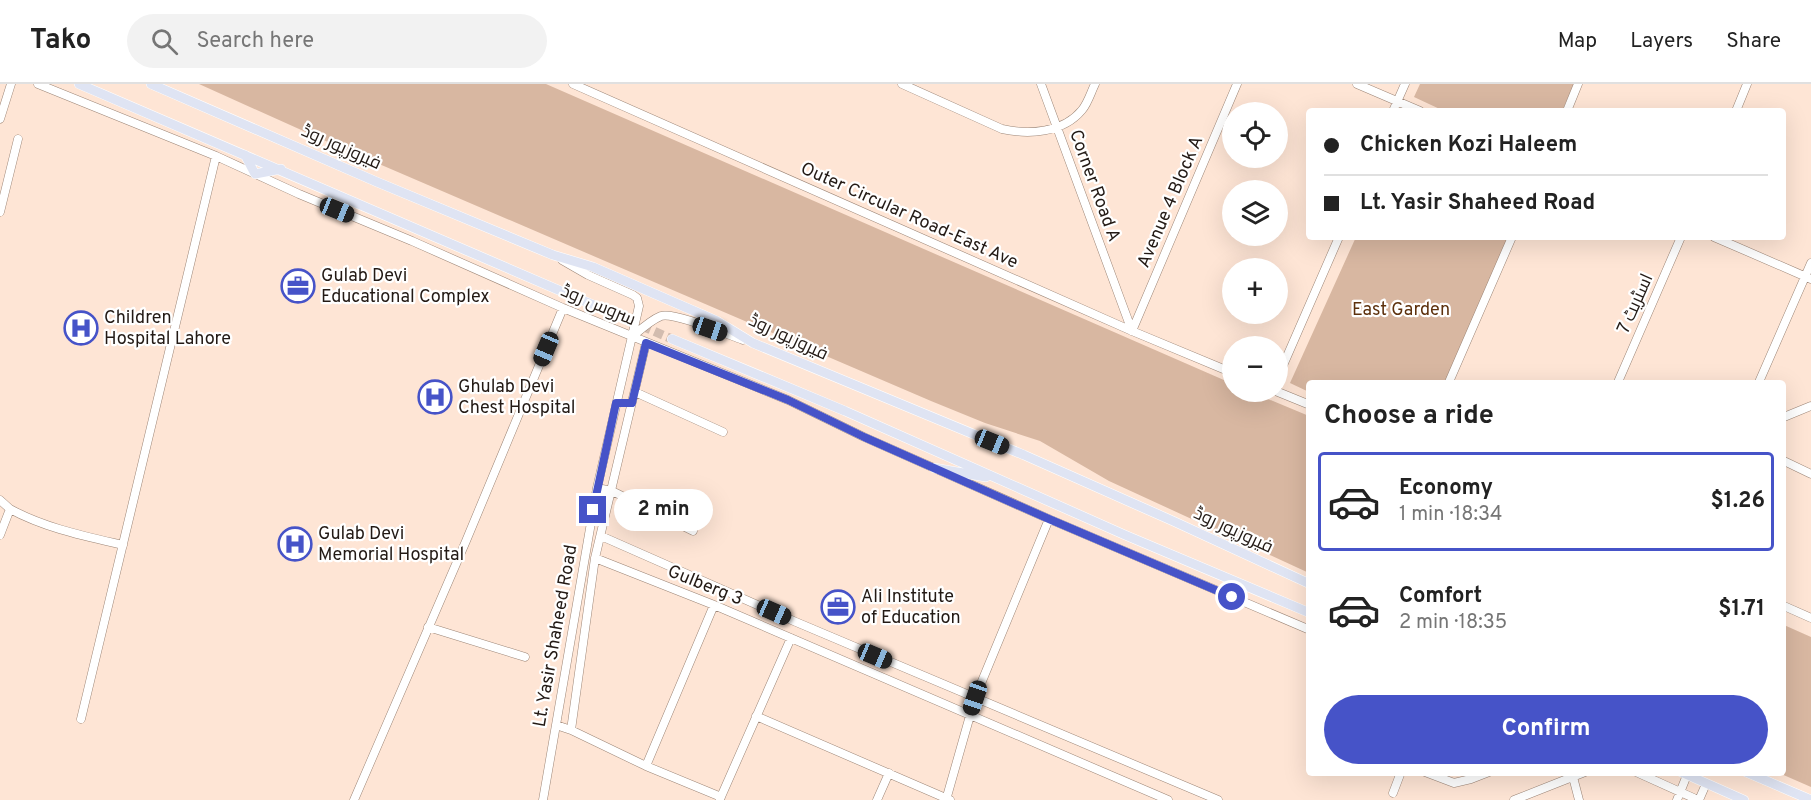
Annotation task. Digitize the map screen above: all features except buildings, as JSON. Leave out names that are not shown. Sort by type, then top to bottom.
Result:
[{"type":"main road","points":[[79,84],[605,310]]},
{"type":"main road","name":"فیروزپور روڈ","points":[[151,84],[553,255],[593,267],[717,321],[753,344],[1024,455],[1306,582]]},
{"type":"main road","points":[[245,155],[255,174],[280,170]]},
{"type":"main road","points":[[672,339],[845,411],[1116,531],[1306,611]]},
{"type":"main road","points":[[934,468],[1001,479]]},
{"type":"main road","points":[[1688,776],[1744,800]]},
{"type":"main road","points":[[1755,776],[1811,800]]},
{"type":"street","points":[[0,119],[11,84]]},
{"type":"street","name":"سروس روڈ","points":[[38,84],[216,156],[563,308],[788,400],[864,437],[1049,519],[1306,628]]},
{"type":"street","points":[[902,84],[1002,129],[1018,132],[1033,132],[1056,127],[1073,119],[1084,108],[1095,84]]},
{"type":"street","name":"Corner Road A","points":[[1041,84],[1132,332]]},
{"type":"street","name":"Avenue 4 Block A","points":[[1132,332],[1237,84]]},
{"type":"street","points":[[1357,84],[1413,108]]},
{"type":"street","points":[[1394,108],[1405,84]]},
{"type":"street","points":[[1568,108],[1578,84]]},
{"type":"street","points":[[1737,108],[1747,84]]},
{"type":"street","name":"Outer Circular Road-East Ave","points":[[577,85],[1132,332],[1222,369]]},
{"type":"street","points":[[0,212],[18,139]]},
{"type":"street","points":[[81,719],[216,156]]},
{"type":"street","points":[[1288,354],[1338,240]]},
{"type":"street","points":[[1450,380],[1511,240]]},
{"type":"street","name":"اسٹریٹ 7","points":[[1619,380],[1680,240]]},
{"type":"street","points":[[1721,240],[1808,278]]},
{"type":"street","name":"Lt. Yasir Shaheed Road","points":[[543,800],[597,488],[639,309],[637,298],[588,275],[553,255]]},
{"type":"street","points":[[1760,380],[1808,278],[1811,264]]},
{"type":"street","points":[[354,800],[466,541],[563,308]]},
{"type":"street","points":[[632,337],[657,318],[668,315],[753,344]]},
{"type":"street","points":[[571,730],[595,558],[646,343]]},
{"type":"street","points":[[624,370],[637,378]]},
{"type":"street","points":[[635,392],[723,432]]},
{"type":"street","points":[[1288,396],[1306,403]]},
{"type":"street","points":[[616,403],[632,403]]},
{"type":"street","points":[[1786,416],[1811,406]]},
{"type":"street","points":[[1786,462],[1811,474]]},
{"type":"street","points":[[597,488],[612,491],[693,531]]},
{"type":"street","points":[[0,500],[9,509],[27,518],[74,534],[123,545]]},
{"type":"street","points":[[0,535],[9,509]]},
{"type":"street","points":[[756,716],[948,799],[975,698],[1049,519]]},
{"type":"street","points":[[601,536],[1202,797],[1218,800]]},
{"type":"street","name":"Gulberg 3","points":[[595,558],[714,605],[1168,800]]},
{"type":"street","points":[[646,766],[714,605]]},
{"type":"street","points":[[1786,607],[1811,618]]},
{"type":"street","points":[[428,627],[525,657]]},
{"type":"street","points":[[556,725],[720,798],[791,638]]},
{"type":"street","points":[[877,800],[889,773]]},
{"type":"street","points":[[1393,793],[1399,776]]},
{"type":"street","points":[[1436,776],[1454,783],[1479,776]]},
{"type":"street","points":[[1643,776],[1678,796],[1698,800],[1706,784]]},
{"type":"street","points":[[1678,796],[1683,776]]},
{"type":"street","points":[[1514,800],[1573,777],[1579,800]]},
{"type":"green space","points":[[199,84],[546,84],[1222,379],[1222,402],[1275,402],[1306,415],[1306,572],[1109,481],[1040,441],[985,423],[328,142]]},
{"type":"green space","points":[[1420,84],[1574,84],[1563,108],[1438,108],[1414,97]]},
{"type":"green space","name":"East Garden","points":[[1355,240],[1507,240],[1450,380],[1306,380],[1306,391],[1290,383]]},
{"type":"green space","points":[[1786,626],[1811,637],[1811,787],[1786,776]]},
{"type":"tunnel","points":[[605,310],[672,339]]},
{"type":"place","name":"Gulab Devi Educational Complex","points":[[298,286]]},
{"type":"place","name":"Children Hospital Lahore","points":[[81,328]]},
{"type":"place","name":"Ghulab Devi Chest Hospital","points":[[435,397]]},
{"type":"place","name":"Gulab Devi Memorial Hospital","points":[[295,544]]},
{"type":"place","name":"Ali Institute of Education","points":[[838,607]]},
{"type":"route","points":[[593,510],[616,403],[632,403],[646,343],[788,400],[864,437],[1232,597]]}]
